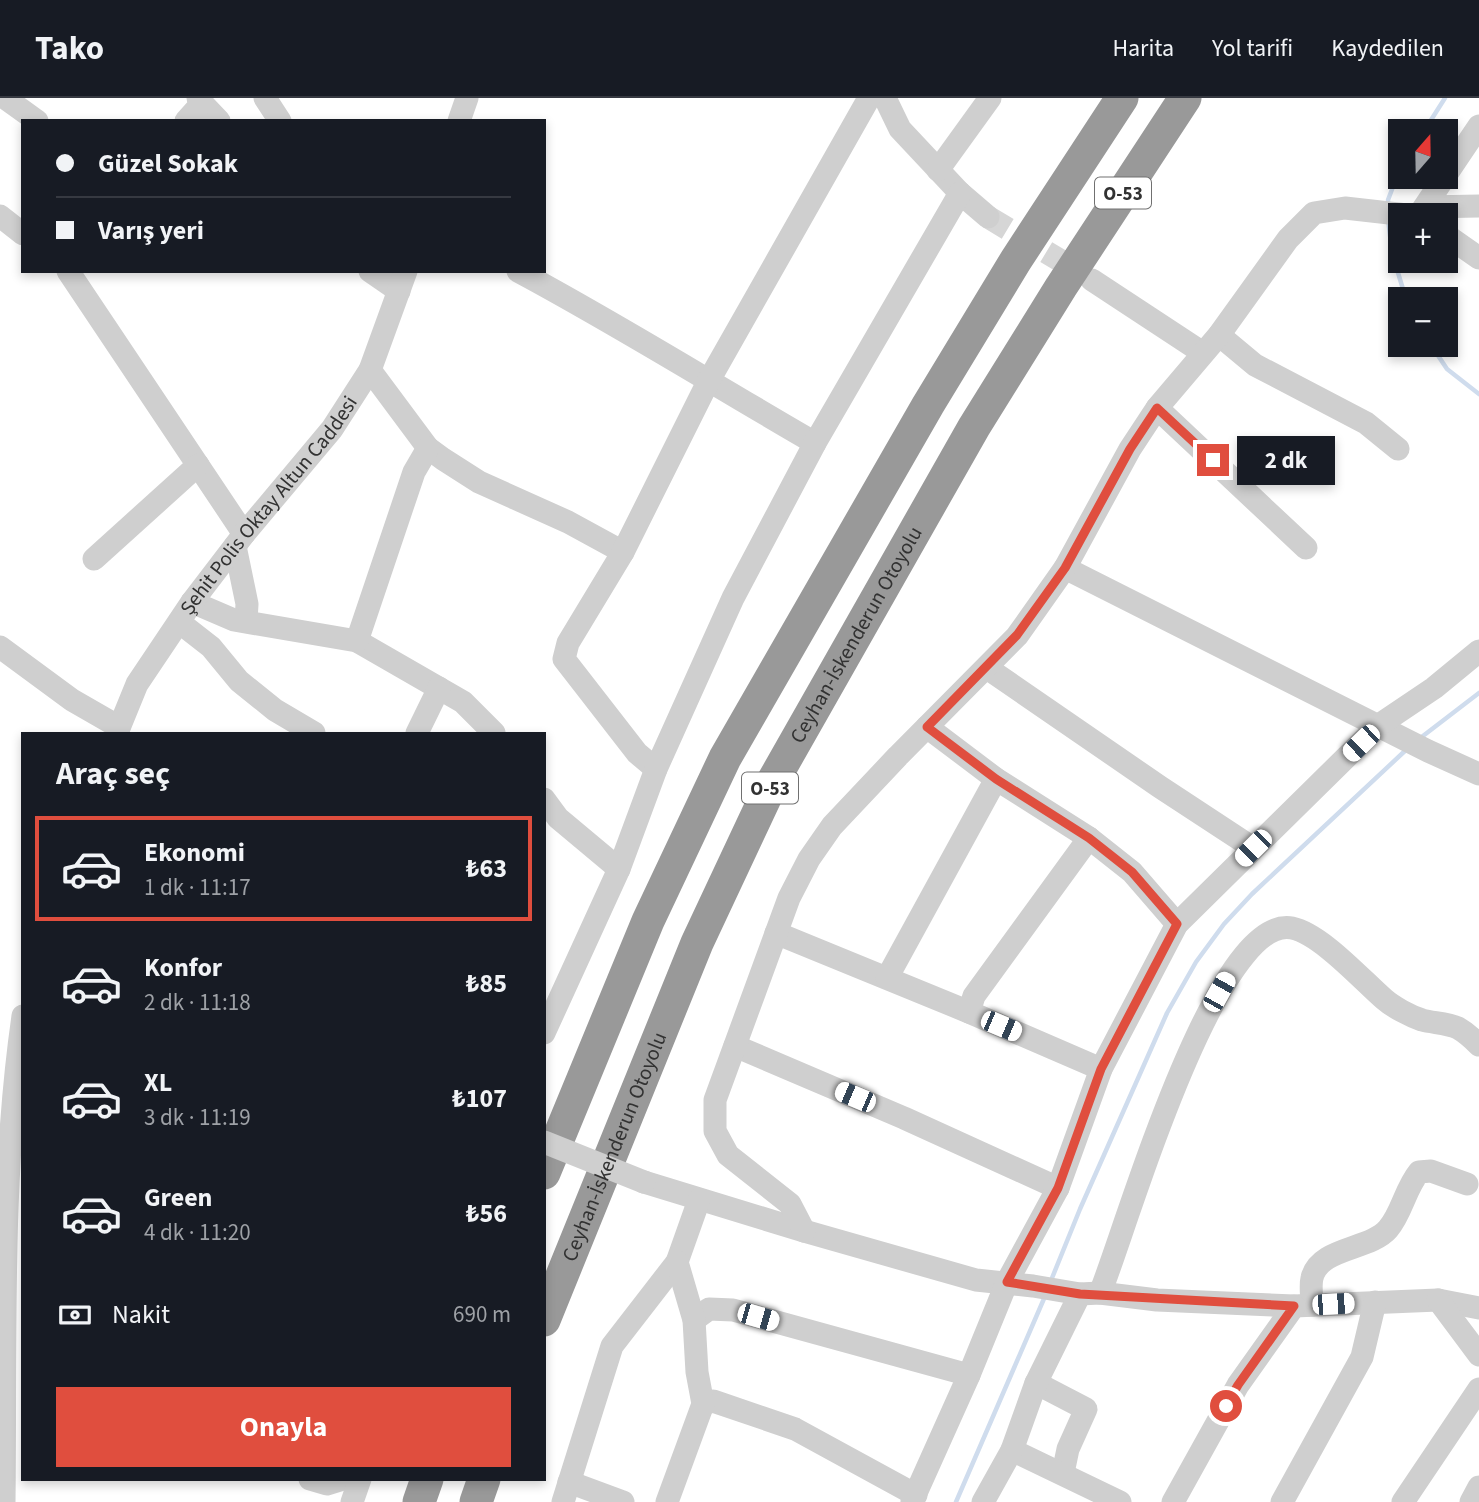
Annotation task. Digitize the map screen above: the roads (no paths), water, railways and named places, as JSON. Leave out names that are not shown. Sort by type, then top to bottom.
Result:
[{"type":"highway","name":"O-53","points":[[546,1168],[648,921],[725,758],[928,405],[1016,260],[1122,98]]},
{"type":"highway","name":"Ceyhan-İskenderun Otoyolu","points":[[546,1315],[697,943],[773,781],[974,427],[1061,287],[1185,98]]},
{"type":"highway","points":[[419,1502],[426,1481]]},
{"type":"highway","points":[[476,1502],[483,1481]]},
{"type":"street","points":[[5,98],[34,119]]},
{"type":"street","points":[[265,98],[279,119]]},
{"type":"street","points":[[460,119],[467,98]]},
{"type":"street","points":[[656,769],[636,753],[564,659],[568,643],[623,551],[708,382],[869,98]]},
{"type":"street","points":[[885,98],[900,130],[960,193],[988,217]]},
{"type":"street","points":[[938,170],[990,98]]},
{"type":"street","points":[[187,119],[200,101],[217,119]]},
{"type":"street","points":[[1421,203],[1477,134]]},
{"type":"street","points":[[546,1029],[619,869],[656,769],[733,598],[816,443],[960,193]]},
{"type":"street","points":[[1458,208],[1479,206]]},
{"type":"street","points":[[804,1231],[790,1204],[728,1155],[715,1131],[715,1100],[789,898],[809,859],[832,826],[1017,635],[1065,568],[1130,449],[1157,408],[1219,335],[1288,239],[1314,213],[1345,208],[1388,211]]},
{"type":"street","points":[[0,216],[21,232]]},
{"type":"street","points":[[1458,243],[1479,258]]},
{"type":"street","points":[[69,273],[198,465],[240,540],[247,604],[246,621]]},
{"type":"street","points":[[376,273],[402,281]]},
{"type":"street","points":[[522,273],[597,313],[708,382],[816,443]]},
{"type":"street","points":[[1092,280],[1203,353]]},
{"type":"street","name":"Şehit Polis Oktay Altun Caddesi","points":[[118,730],[137,684],[192,602],[332,429],[370,370],[402,281]]},
{"type":"street","points":[[1219,335],[1255,365],[1366,423],[1398,449]]},
{"type":"street","points":[[370,370],[428,448],[480,482],[568,522],[623,551]]},
{"type":"street","points":[[1157,408],[1306,548]]},
{"type":"street","points":[[357,641],[414,472],[428,448]]},
{"type":"street","points":[[94,559],[198,465]]},
{"type":"street","points":[[1065,568],[1428,751],[1479,774]]},
{"type":"street","points":[[192,602],[234,620],[357,641],[463,702],[493,732]]},
{"type":"street","points":[[179,622],[211,647],[239,681],[275,710],[312,732]]},
{"type":"street","points":[[0,647],[118,730]]},
{"type":"street","points":[[703,1404],[713,1401],[795,1429],[914,1499],[1007,1282],[1058,1188],[1101,1069],[1177,924],[1379,725],[1434,688],[1479,651]]},
{"type":"street","points":[[987,668],[1253,848]]},
{"type":"street","points":[[417,732],[439,688]]},
{"type":"street","points":[[927,727],[996,779],[1089,838],[1132,872],[1177,924]]},
{"type":"street","points":[[887,978],[996,779]]},
{"type":"street","points":[[546,802],[558,817],[619,869]]},
{"type":"street","points":[[969,1012],[974,996],[1089,838]]},
{"type":"street","points":[[983,1502],[1012,1450],[1036,1384],[1143,1167],[1200,1027],[1229,974],[1259,940],[1278,929],[1292,928],[1309,935],[1385,1000],[1420,1019],[1457,1027],[1479,1045]]},
{"type":"street","points":[[776,933],[1101,1069]]},
{"type":"street","points":[[735,1046],[904,1118],[1058,1188]]},
{"type":"street","points":[[4,1502],[5,1126],[20,1053]]},
{"type":"street","points":[[546,1143],[644,1182],[699,1200],[976,1280],[1157,1300],[1308,1296],[1375,1302],[1438,1300],[1479,1308]]},
{"type":"street","points":[[1181,1499],[1238,1385],[1308,1296],[1315,1271],[1330,1256],[1383,1234],[1390,1227],[1406,1192],[1419,1172],[1431,1171],[1467,1185]]},
{"type":"street","points":[[623,1502],[566,1492],[612,1346],[677,1262],[699,1200]]},
{"type":"street","points":[[667,1502],[703,1404],[697,1372],[694,1320],[677,1262]]},
{"type":"street","points":[[1438,1300],[1479,1355]]},
{"type":"street","points":[[1282,1502],[1362,1357],[1375,1302]]},
{"type":"street","points":[[694,1320],[709,1309],[733,1310],[969,1375]]},
{"type":"street","points":[[1036,1384],[1086,1409],[1068,1449],[1063,1473]]},
{"type":"street","points":[[1403,1502],[1479,1389]]},
{"type":"street","points":[[1012,1450],[1121,1502]]},
{"type":"street","points":[[317,1481],[327,1484],[337,1481]]},
{"type":"street","points":[[352,1502],[359,1481]]},
{"type":"street","points":[[1471,1502],[1479,1487]]},
{"type":"waterway","points":[[1432,119],[1445,98]]},
{"type":"waterway","points":[[1388,203],[1392,189]]},
{"type":"waterway","points":[[1398,273],[1402,287]]},
{"type":"waterway","points":[[1439,357],[1447,369],[1479,394]]},
{"type":"waterway","points":[[1419,739],[1479,693]]},
{"type":"waterway","points":[[1050,1283],[1167,1013],[1196,962],[1224,924],[1252,894],[1407,749]]},
{"type":"waterway","points":[[956,1502],[1046,1294]]},
{"type":"tunnel","points":[[988,217],[1086,276]]}]
